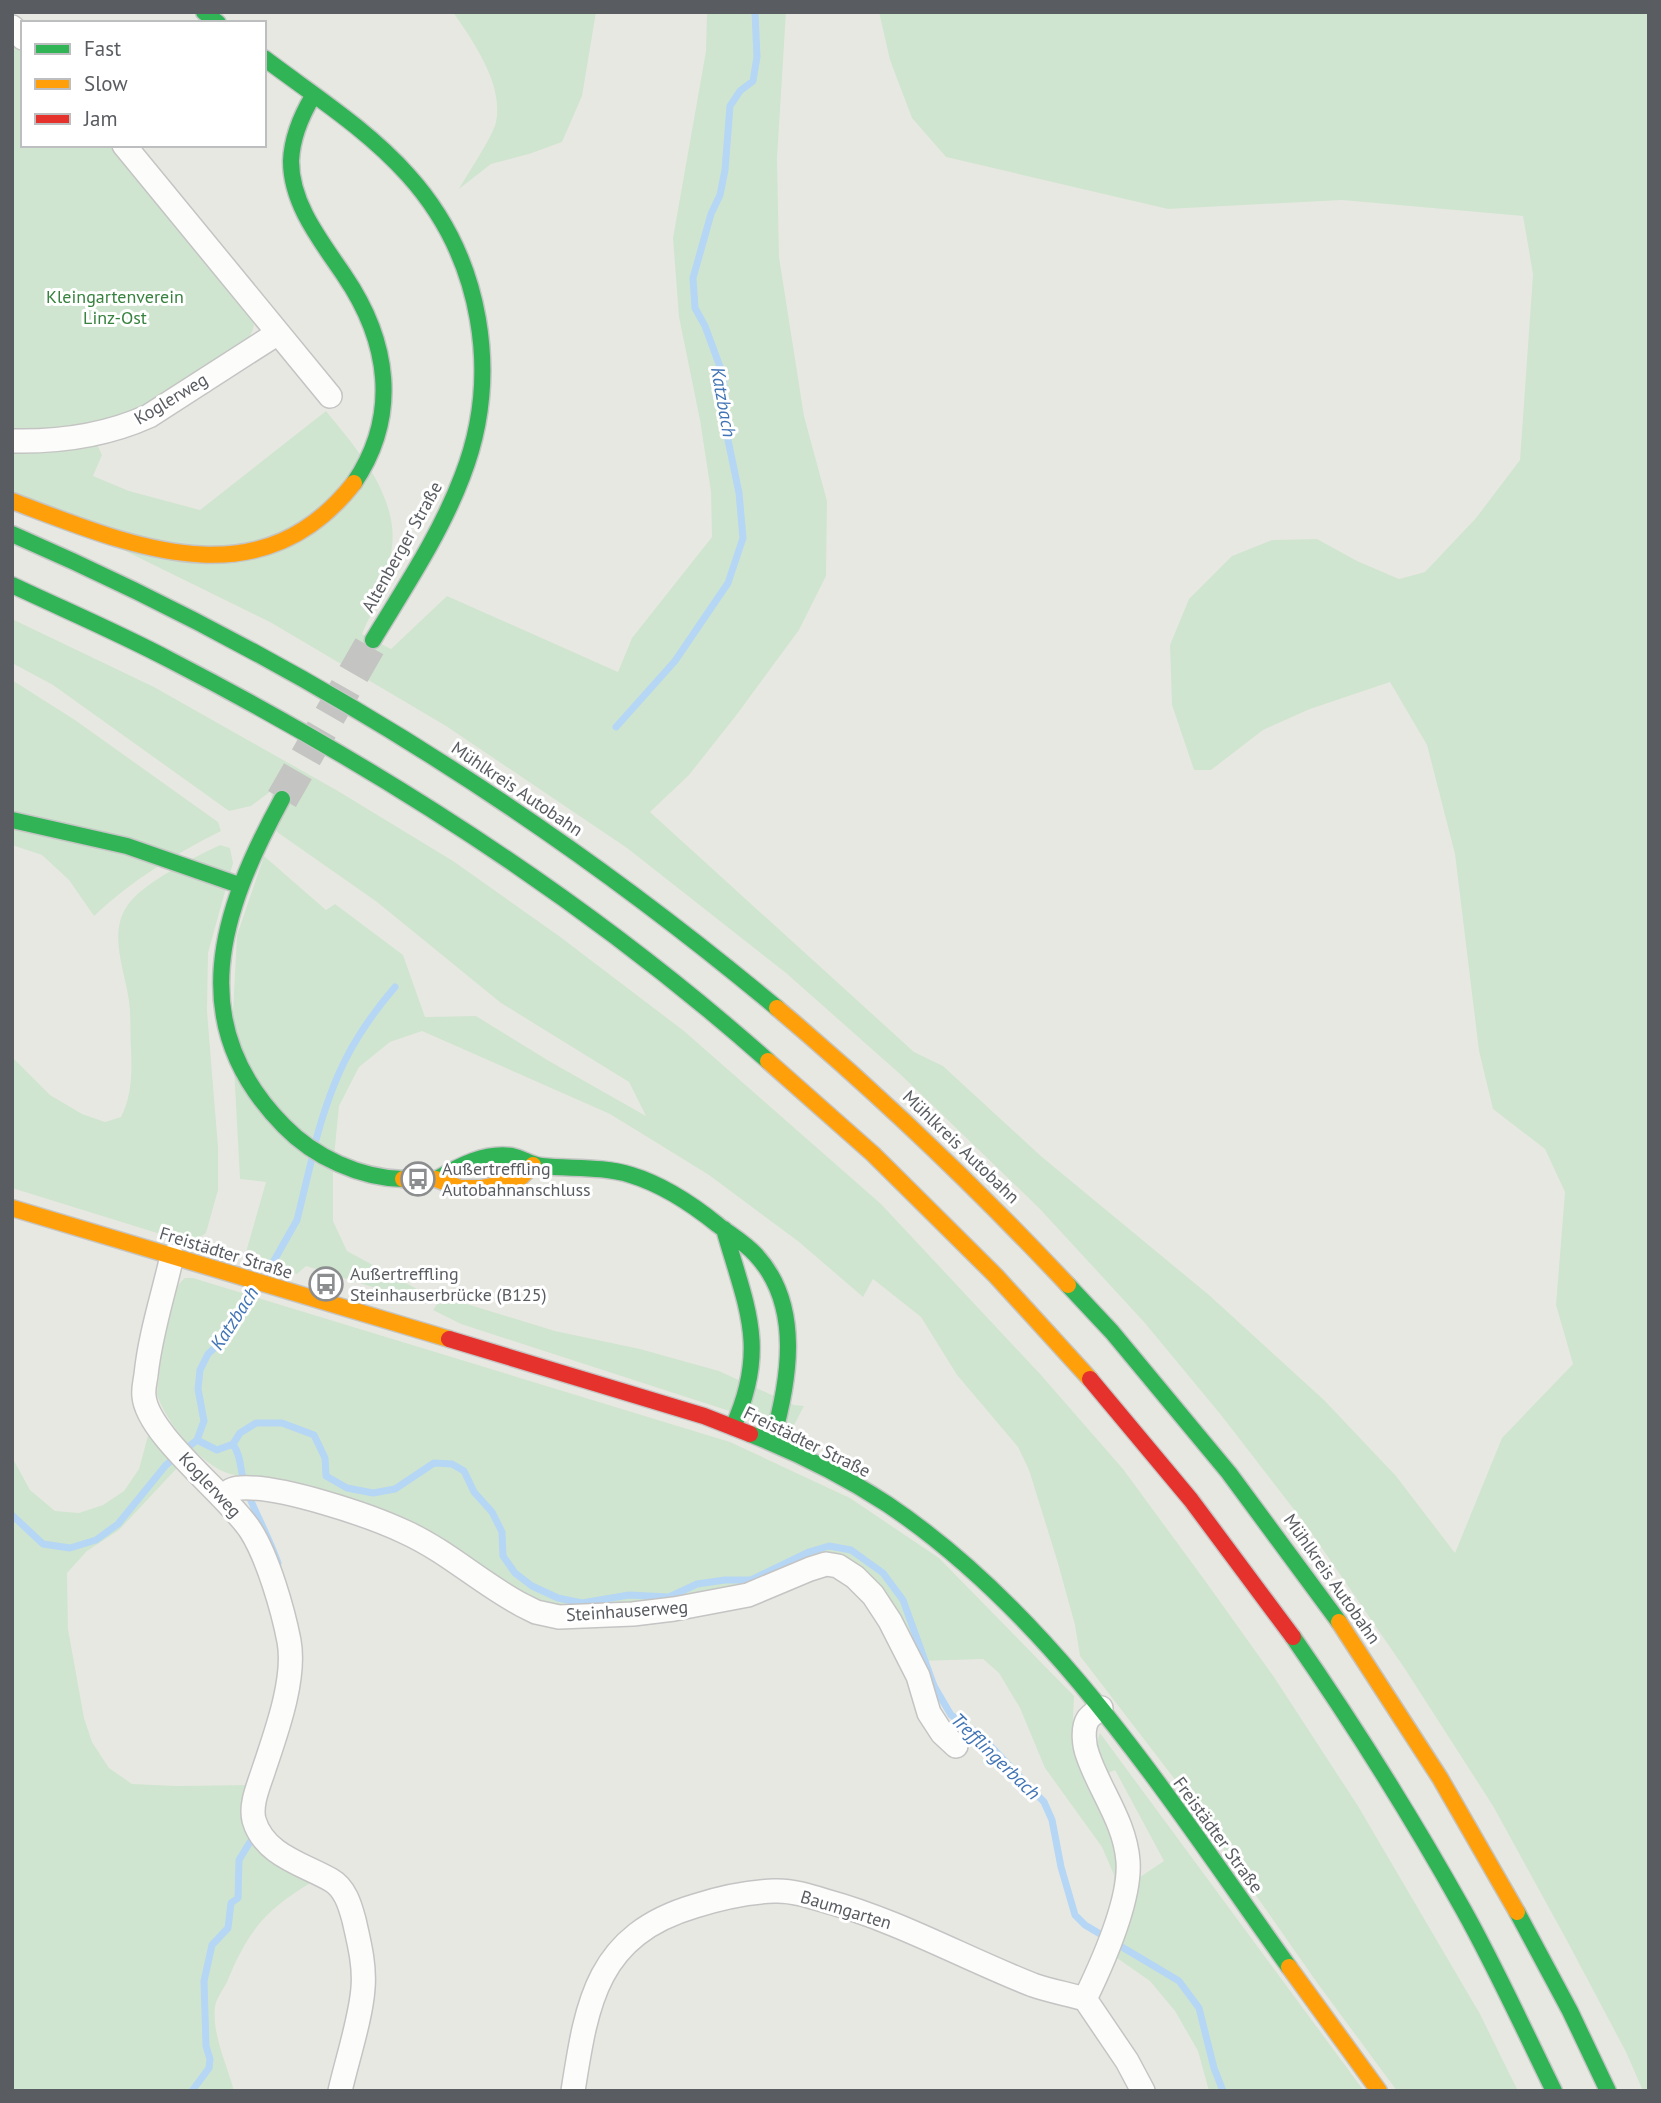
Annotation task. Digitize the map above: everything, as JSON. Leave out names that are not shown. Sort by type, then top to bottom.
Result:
[{"type":"main road","name":"Altenberger Straße","points":[[266,60],[396,163],[420,190],[442,220],[468,274],[481,334],[482,391],[470,454],[455,494],[435,533],[373,639]]},
{"type":"main road","points":[[12,501],[121,541],[162,552],[207,558],[251,554],[295,536],[326,514],[353,484],[365,466],[380,425],[384,381],[377,340],[368,316],[316,234],[298,198],[293,166],[293,140],[313,96]]},
{"type":"main road","name":"Mühlkreis Autobahn","points":[[12,534],[165,604],[268,658],[413,744],[546,830],[716,955],[814,1037],[976,1185],[1064,1276],[1170,1398],[1270,1524],[1345,1628],[1475,1836],[1525,1926],[1605,2084]]},
{"type":"main road","points":[[12,584],[154,651],[262,708],[390,782],[519,867],[626,945],[734,1030],[876,1155],[1028,1308],[1163,1464],[1247,1573],[1312,1664],[1389,1783],[1452,1888],[1555,2091]]},
{"type":"main road","points":[[282,799],[239,885],[224,937],[222,956],[221,997],[229,1041],[236,1061],[256,1097],[285,1130],[302,1143],[326,1158],[372,1175],[401,1180],[437,1179],[462,1189],[488,1187],[517,1180],[533,1165]]},
{"type":"main road","points":[[12,820],[76,831],[126,844],[185,863],[239,885]]},
{"type":"main road","points":[[437,1179],[460,1164],[485,1157],[513,1156],[533,1165],[575,1166],[632,1176],[688,1200],[762,1262],[774,1285],[784,1320],[789,1354],[783,1399],[772,1442]]},
{"type":"main road","name":"Freistädter Straße","points":[[12,1208],[645,1397],[772,1442],[858,1486],[925,1533],[977,1577],[1065,1664],[1101,1708],[1379,2091]]},
{"type":"main road","points":[[724,1229],[748,1307],[753,1335],[749,1387],[733,1427]]},
{"type":"street","points":[[126,147],[330,396]]},
{"type":"street","name":"Koglerweg","points":[[12,441],[55,440],[134,423],[278,333]]},
{"type":"street","name":"Koglerweg","points":[[172,1256],[149,1351],[144,1397],[150,1416],[181,1454],[239,1491],[240,1516],[253,1533],[281,1610],[289,1644],[289,1677],[255,1796],[253,1818],[262,1839],[278,1853],[334,1881],[351,1910],[363,1959],[363,1989],[340,2091]]},
{"type":"street","name":"Steinhauserweg","points":[[239,1491],[326,1504],[364,1515],[405,1532],[509,1598],[536,1612],[559,1617],[633,1614],[710,1604],[748,1595],[818,1566],[838,1566],[855,1577],[873,1595],[890,1621],[918,1676],[929,1713],[942,1733],[956,1746]]},
{"type":"street","points":[[1101,1708],[1088,1719],[1084,1733],[1087,1754],[1122,1831],[1128,1862],[1125,1888],[1110,1941],[1085,1999],[1127,2061],[1143,2091]]},
{"type":"street","name":"Baumgarten","points":[[573,2091],[586,2015],[598,1981],[614,1957],[629,1940],[647,1926],[671,1913],[740,1896],[776,1891],[809,1896],[848,1907],[911,1931],[1035,1986],[1085,1999]]},
{"type":"green space","points":[[453,12],[596,12],[582,96],[562,142],[491,164],[459,189],[490,136],[496,122],[497,108],[485,64]]},
{"type":"green space","points":[[707,12],[786,12],[777,159],[779,257],[804,416],[827,501],[826,576],[799,630],[738,713],[689,775],[650,812],[914,1052],[943,1066],[1042,1157],[1209,1295],[1324,1400],[1396,1476],[1455,1553],[1502,1438],[1573,1364],[1556,1305],[1565,1192],[1545,1149],[1493,1109],[1479,1051],[1455,854],[1427,745],[1390,682],[1310,709],[1263,730],[1211,770],[1194,770],[1172,705],[1170,645],[1189,599],[1232,556],[1272,540],[1317,539],[1357,561],[1399,579],[1425,572],[1476,518],[1520,460],[1533,274],[1523,216],[1342,200],[1168,209],[946,157],[912,118],[890,60],[879,12],[1649,12],[1649,2091],[1643,2091],[1626,2052],[1493,1806],[1405,1669],[1306,1525],[1221,1415],[1144,1322],[1039,1208],[900,1074],[786,973],[627,848],[446,726],[270,622],[105,541],[12,500],[12,449],[96,442],[102,455],[93,476],[129,491],[200,510],[326,411],[376,479],[389,510],[392,526],[391,552],[385,578],[362,634],[391,649],[447,596],[618,672],[632,638],[712,537],[711,492],[700,420],[679,317],[673,238],[706,51]]},
{"type":"green space","name":"Kleingartenverein Linz-Ost","points":[[12,40],[21,49],[21,147],[113,147],[253,314],[254,319],[250,336],[241,348],[134,416],[104,424],[12,432]]},
{"type":"green space","points":[[12,619],[154,687],[338,791],[453,861],[559,936],[684,1031],[881,1204],[1041,1375],[1123,1469],[1206,1582],[1274,1677],[1358,1806],[1480,2014],[1518,2091],[1397,2091],[1318,1984],[1173,1777],[1080,1656],[1075,1625],[1057,1560],[1029,1470],[1018,1447],[957,1375],[921,1317],[873,1279],[863,1297],[799,1242],[709,1175],[610,1114],[422,1031],[390,1042],[359,1067],[339,1106],[333,1167],[333,1221],[347,1251],[417,1289],[413,1300],[306,1266],[297,1274],[244,1259],[266,1182],[240,1179],[232,1031],[237,935],[264,856],[326,910],[335,904],[403,955],[425,1017],[476,1016],[646,1116],[629,1082],[501,1003],[377,902],[277,832],[271,791],[251,806],[229,811],[53,685],[12,663]]},
{"type":"green space","points":[[12,680],[75,720],[218,822],[221,831],[154,869],[94,916],[69,880],[42,855],[12,845]]},
{"type":"green space","points":[[220,845],[230,848],[233,863],[208,953],[207,1011],[218,1147],[218,1190],[206,1233],[195,1241],[186,1242],[12,1188],[12,1057],[50,1095],[82,1114],[105,1122],[121,1117],[131,1084],[131,1066],[130,1007],[118,940],[121,917],[134,897],[144,888]]},
{"type":"green space","points":[[185,1278],[193,1278],[730,1442],[850,1498],[939,1558],[1074,1696],[1073,1718],[1078,1745],[1113,1834],[1119,1865],[1113,1901],[1114,1875],[1102,1847],[1045,1768],[1020,1708],[999,1673],[983,1659],[920,1661],[907,1629],[889,1601],[848,1562],[715,1596],[557,1610],[257,1478],[230,1474],[208,1462],[176,1430],[157,1395],[168,1314],[178,1286]]},
{"type":"green space","points":[[457,1301],[555,1331],[640,1349],[719,1371],[794,1405],[804,1406],[791,1431],[461,1324],[433,1310],[438,1303]]},
{"type":"green space","points":[[149,1432],[178,1467],[119,1530],[87,1551],[67,1573],[68,1629],[84,1718],[92,1742],[109,1768],[132,1784],[250,1785],[244,1807],[312,1882],[281,1903],[259,1924],[242,1949],[217,2001],[216,2028],[234,2091],[12,2091],[12,1457],[30,1490],[55,1511],[79,1513],[103,1505],[124,1491],[139,1469]]},
{"type":"green space","points":[[1100,1733],[1364,2091],[1209,2091],[1198,2051],[1175,2011],[1150,1981],[1114,1956],[1137,1879],[1164,1861],[1115,1770],[1106,1774],[1098,1749]]},
{"type":"waterway","name":"Katzbach","points":[[616,727],[675,661],[728,583],[743,538],[739,493],[728,440],[723,375],[705,326],[695,308],[693,278],[711,214],[720,195],[725,170],[730,106],[740,91],[753,81],[757,57],[755,12]]},
{"type":"waterway","name":"Katzbach","points":[[316,1140],[346,1058],[367,1023],[395,987]]},
{"type":"waterway","name":"Katzbach","points":[[267,1273],[297,1220],[312,1158]]},
{"type":"waterway","name":"Katzbach","points":[[12,1515],[43,1544],[70,1548],[96,1540],[118,1524],[166,1465],[197,1440],[204,1421],[198,1389],[200,1370],[208,1354],[225,1338],[254,1292]]},
{"type":"waterway","name":"Trefflingerbach","points":[[197,1440],[217,1450],[233,1444],[240,1433],[256,1423],[282,1423],[314,1435],[325,1458],[326,1476],[347,1488],[373,1493],[395,1489],[434,1463],[452,1464],[464,1471],[474,1492],[492,1512],[502,1532],[503,1556],[515,1573],[532,1586],[558,1598],[582,1603],[629,1595],[669,1597],[697,1584],[751,1580],[809,1552],[829,1546],[851,1550],[883,1573],[903,1600],[934,1686],[951,1715],[980,1735],[1044,1802],[1052,1820],[1061,1867],[1075,1915],[1085,1925],[1179,1981],[1199,2008],[1214,2068],[1223,2091]]},
{"type":"waterway","points":[[233,1444],[245,1486],[278,1563]]},
{"type":"waterway","points":[[192,2091],[209,2068],[204,1981],[212,1945],[228,1928],[231,1903],[238,1898],[239,1860],[250,1842]]},
{"type":"tunnel","points":[[282,799],[373,640]]},
{"type":"traffic: fast","points":[[204,12],[215,21]]},
{"type":"traffic: fast","points":[[266,59],[357,128],[408,175],[433,207],[453,242],[468,280],[478,318],[482,358],[481,398],[474,438],[462,477],[433,540],[373,640]]},
{"type":"traffic: fast","points":[[313,96],[295,135],[291,161],[292,177],[309,221],[359,300],[371,326],[383,378],[383,405],[378,431],[369,457],[354,483]]},
{"type":"traffic: fast","points":[[12,534],[115,581],[215,632],[314,686],[411,744],[599,869],[777,1008]]},
{"type":"traffic: fast","points":[[12,585],[170,660],[327,746],[405,793],[556,893],[700,1003],[768,1061]]},
{"type":"traffic: fast","points":[[282,799],[242,883],[229,925],[222,966],[222,1007],[232,1047],[252,1087],[296,1137],[323,1156],[354,1170],[403,1179]]},
{"type":"traffic: fast","points":[[12,820],[127,846],[239,885]]},
{"type":"traffic: fast","points":[[437,1179],[473,1161],[502,1155],[542,1166],[620,1172],[655,1184],[677,1196],[743,1243],[771,1275],[781,1297],[786,1321],[787,1370],[772,1442]]},
{"type":"traffic: fast","points":[[724,1229],[746,1305],[752,1350],[744,1399],[733,1427]]},
{"type":"traffic: fast","points":[[1068,1285],[1112,1332],[1229,1473],[1339,1622]]},
{"type":"traffic: fast","points":[[750,1434],[820,1466],[887,1504],[948,1550],[1005,1601],[1058,1657],[1107,1717],[1201,1842],[1289,1967]]},
{"type":"traffic: fast","points":[[1293,1637],[1381,1771],[1443,1874],[1487,1954],[1554,2091]]},
{"type":"traffic: fast","points":[[1517,1912],[1570,2011],[1608,2091]]},
{"type":"traffic: slow","points":[[12,501],[102,534],[147,547],[192,554],[235,553],[277,543],[317,520],[354,483]]},
{"type":"traffic: slow","points":[[777,1008],[927,1142],[1068,1285]]},
{"type":"traffic: slow","points":[[768,1061],[873,1154],[996,1276],[1090,1379]]},
{"type":"traffic: slow","points":[[403,1179],[436,1179],[460,1188],[481,1188],[512,1182],[533,1165]]},
{"type":"traffic: slow","points":[[12,1208],[449,1339]]},
{"type":"traffic: slow","points":[[1339,1622],[1440,1778],[1517,1912]]},
{"type":"traffic: slow","points":[[1289,1967],[1379,2091]]},
{"type":"traffic: jam","points":[[449,1339],[704,1416],[750,1434]]},
{"type":"traffic: jam","points":[[1090,1379],[1191,1500],[1293,1637]]},
{"type":"place","name":"Außertreffling Autobahnanschluss","points":[[418,1179]]},
{"type":"place","name":"Außertreffling Steinhauserbrücke (B125)","points":[[326,1284]]}]
